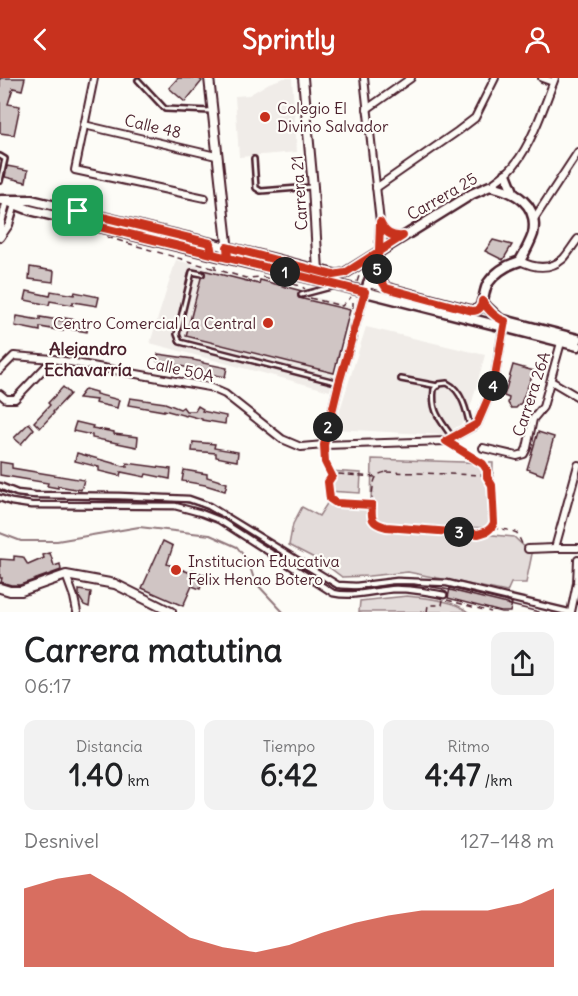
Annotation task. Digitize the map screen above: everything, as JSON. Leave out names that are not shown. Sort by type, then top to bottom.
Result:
[{"type":"main road","points":[[506,174],[514,194]]},
{"type":"main road","points":[[368,283],[476,311],[482,306],[485,289],[489,282],[509,264],[520,261],[532,235],[534,219],[527,204],[514,194],[490,186]]},
{"type":"main road","name":"Carrera 25","points":[[318,271],[333,275],[345,273],[472,194],[490,186]]},
{"type":"main road","points":[[8,201],[32,200],[318,271]]},
{"type":"main road","points":[[8,201],[30,210],[504,324],[562,339],[578,346]]},
{"type":"main road","points":[[75,221],[78,211]]},
{"type":"main road","points":[[365,292],[379,251]]},
{"type":"main road","points":[[376,263],[381,280],[388,288]]},
{"type":"main road","points":[[365,292],[388,288]]},
{"type":"main road","points":[[482,301],[504,324]]},
{"type":"main road","points":[[562,339],[578,339]]},
{"type":"street","points":[[94,78],[75,170],[204,198]]},
{"type":"street","points":[[209,78],[228,258]]},
{"type":"street","name":"Carrera 21","points":[[303,78],[318,271]]},
{"type":"street","points":[[364,78],[380,222],[379,251]]},
{"type":"street","points":[[367,109],[411,78]]},
{"type":"street","points":[[376,188],[475,118],[495,78]]},
{"type":"street","points":[[542,78],[554,80]]},
{"type":"street","name":"Carrera 25","points":[[490,186],[515,164],[532,134],[554,80]]},
{"type":"street","name":"Calle 48","points":[[84,125],[216,156]]},
{"type":"street","points":[[534,219],[578,152]]},
{"type":"street","points":[[0,237],[2,213],[8,201]]},
{"type":"street","points":[[0,237],[9,225],[8,201]]},
{"type":"street","points":[[380,222],[388,234],[403,236]]},
{"type":"street","points":[[520,261],[532,267],[547,266],[562,260],[578,239]]},
{"type":"street","points":[[324,445],[365,292]]},
{"type":"street","points":[[449,439],[477,424],[493,387],[504,324]]},
{"type":"street","name":"Carrera 26A","points":[[483,448],[517,456],[524,454],[533,419],[543,407],[562,339]]},
{"type":"street","name":"Calle 50A","points":[[0,370],[14,356],[53,359],[209,387],[225,394],[282,439],[301,447],[449,439]]},
{"type":"street","points":[[0,394],[6,399],[15,399],[53,359]]},
{"type":"street","points":[[551,381],[578,397]]},
{"type":"street","points":[[555,548],[578,465]]},
{"type":"street","points":[[0,486],[17,494],[189,499],[209,506],[338,585],[346,587],[397,581],[447,583],[569,612],[577,584],[578,560]]},
{"type":"street","points":[[0,498],[31,505],[189,509],[219,520],[333,593],[354,595],[409,589],[444,595]]},
{"type":"street","points":[[528,549],[578,548]]},
{"type":"street","points":[[66,575],[77,612]]},
{"type":"street","points":[[0,588],[21,591],[66,575],[115,584],[171,612]]},
{"type":"lane","points":[[138,80],[165,109],[212,111]]},
{"type":"lane","points":[[0,156],[5,159],[0,181]]},
{"type":"lane","points":[[254,159],[257,190],[313,187]]},
{"type":"lane","points":[[202,274],[192,272],[177,334],[180,342],[339,383]]},
{"type":"lane","points":[[301,295],[338,285]]},
{"type":"lane","points":[[401,379],[438,386]]},
{"type":"lane","points":[[449,439],[433,407],[434,389],[438,386],[447,383],[457,390],[470,427]]},
{"type":"path","points":[[212,254],[215,269],[245,279],[262,277],[301,286],[312,300],[340,306],[344,305],[354,294]]},
{"type":"path","points":[[449,439],[483,464],[487,470],[487,477],[492,485],[494,523],[488,532],[478,534],[386,527],[374,522],[371,516],[374,483],[380,473],[482,475],[487,477]]},
{"type":"path","points":[[324,445],[325,462],[332,476]]},
{"type":"path","points":[[372,505],[332,501],[328,482],[332,476],[337,474],[376,477]]},
{"type":"path","points":[[491,528],[517,533],[523,547],[528,549]]},
{"type":"path","points":[[427,612],[428,605],[442,605],[443,599],[491,612]]},
{"type":"shaded area","points":[[292,78],[297,152],[239,157],[235,96],[249,95],[269,83]]},
{"type":"shaded area","name":"Centro Comercial La Central","points":[[176,260],[352,307],[330,391],[150,343]]},
{"type":"shaded area","points":[[366,327],[485,355],[472,402],[462,424],[443,435],[334,429]]},
{"type":"shaded area","points":[[372,459],[493,463],[491,528],[387,525],[514,537],[532,554],[526,583],[511,583],[507,592],[408,572],[342,577],[322,562],[289,545],[293,524],[302,507],[319,516],[330,499],[371,505]]},
{"type":"shaded area","points":[[329,471],[361,473],[360,493],[327,491]]},
{"type":"shaded area","points":[[407,596],[448,602],[468,612],[359,612],[360,601]]},
{"type":"building","points":[[0,78],[25,78],[22,90],[13,88],[8,104],[20,106],[14,135],[0,133]]},
{"type":"building","points":[[178,78],[198,78],[202,81],[185,102],[169,88]]},
{"type":"building","points":[[7,166],[28,170],[26,182],[5,177]]},
{"type":"building","points":[[493,240],[512,245],[503,260],[485,251]]},
{"type":"building","points":[[30,267],[54,271],[53,282],[29,279]]},
{"type":"building","name":"Centro Comercial La Central","points":[[203,270],[259,284],[260,280],[302,291],[298,293],[299,298],[350,310],[334,373],[186,336],[201,278],[205,275]]},
{"type":"building","points":[[27,291],[50,296],[51,291],[74,295],[75,292],[99,297],[97,306],[50,301],[49,305],[25,300]]},
{"type":"building","points":[[17,316],[40,320],[40,317],[89,322],[87,332],[40,327],[40,331],[15,326]]},
{"type":"building","points":[[158,354],[193,359],[227,368],[225,377],[157,361]]},
{"type":"building","points":[[513,365],[534,371],[521,403],[516,408],[511,408],[508,403],[509,398],[504,396]]},
{"type":"building","points":[[63,387],[70,394],[40,428],[34,422]]},
{"type":"building","points":[[85,389],[119,400],[117,408],[95,403],[96,400],[78,398]]},
{"type":"building","points":[[130,398],[165,403],[180,409],[183,407],[186,411],[195,411],[198,406],[203,409],[202,411],[226,416],[225,424],[164,410],[128,405]]},
{"type":"building","points":[[76,422],[114,432],[114,434],[138,437],[137,447],[92,438],[92,435],[73,431]]},
{"type":"building","points":[[29,423],[34,429],[21,444],[14,438]]},
{"type":"building","points":[[538,432],[554,437],[543,475],[527,469]]},
{"type":"building","points":[[193,442],[215,444],[214,448],[238,452],[237,461],[216,457],[216,453],[192,451]]},
{"type":"building","points":[[77,453],[127,467],[127,463],[171,469],[170,479],[121,472],[120,476],[99,471],[99,467],[75,461]]},
{"type":"building","points":[[0,462],[12,464],[12,468],[84,480],[81,490],[47,486],[48,483],[0,475]]},
{"type":"building","points":[[184,470],[207,474],[207,477],[227,483],[225,491],[182,481]]},
{"type":"building","points":[[163,541],[173,546],[167,564],[191,573],[193,570],[205,575],[200,589],[192,586],[183,606],[142,588]]},
{"type":"building","points":[[50,553],[54,566],[60,564],[61,570],[20,585],[1,582],[0,559],[14,560],[14,556],[23,557],[28,565]]},
{"type":"building","points":[[450,588],[512,603],[510,612],[501,612],[448,598]]},
{"type":"building","points":[[79,590],[91,592],[89,607],[84,605],[79,597]]},
{"type":"waterway","points":[[0,533],[21,541],[57,541],[139,527],[210,535],[237,547],[248,561],[255,582],[283,612]]},
{"type":"tram line","points":[[0,491],[24,498],[185,502],[223,517],[336,588],[351,590],[392,584],[414,584],[450,590],[539,612]]},
{"type":"place","name":"Colegio El Divino Salvador","points":[[265,117]]},
{"type":"place","name":"Centro Comercial La Central","points":[[268,323]]},
{"type":"place","name":"Institucion Educativa Felix Henao Botero","points":[[176,570]]},
{"type":"district","name":"Alejandro Echavarría","points":[[88,359]]},
{"type":"route","points":[[78,211],[75,221],[228,258],[227,247],[333,275],[345,273],[379,251],[403,236],[388,234],[380,222],[379,251],[376,263],[378,273],[386,288],[472,311],[482,306],[482,301],[486,307],[505,321],[493,387],[477,424],[446,441],[483,464],[487,470],[487,477],[492,485],[494,523],[488,532],[478,534],[386,527],[374,522],[371,516],[372,505],[336,503],[330,499],[328,482],[332,476],[325,462],[324,445],[365,292],[275,270],[228,258],[212,254],[210,243],[78,211]]}]
